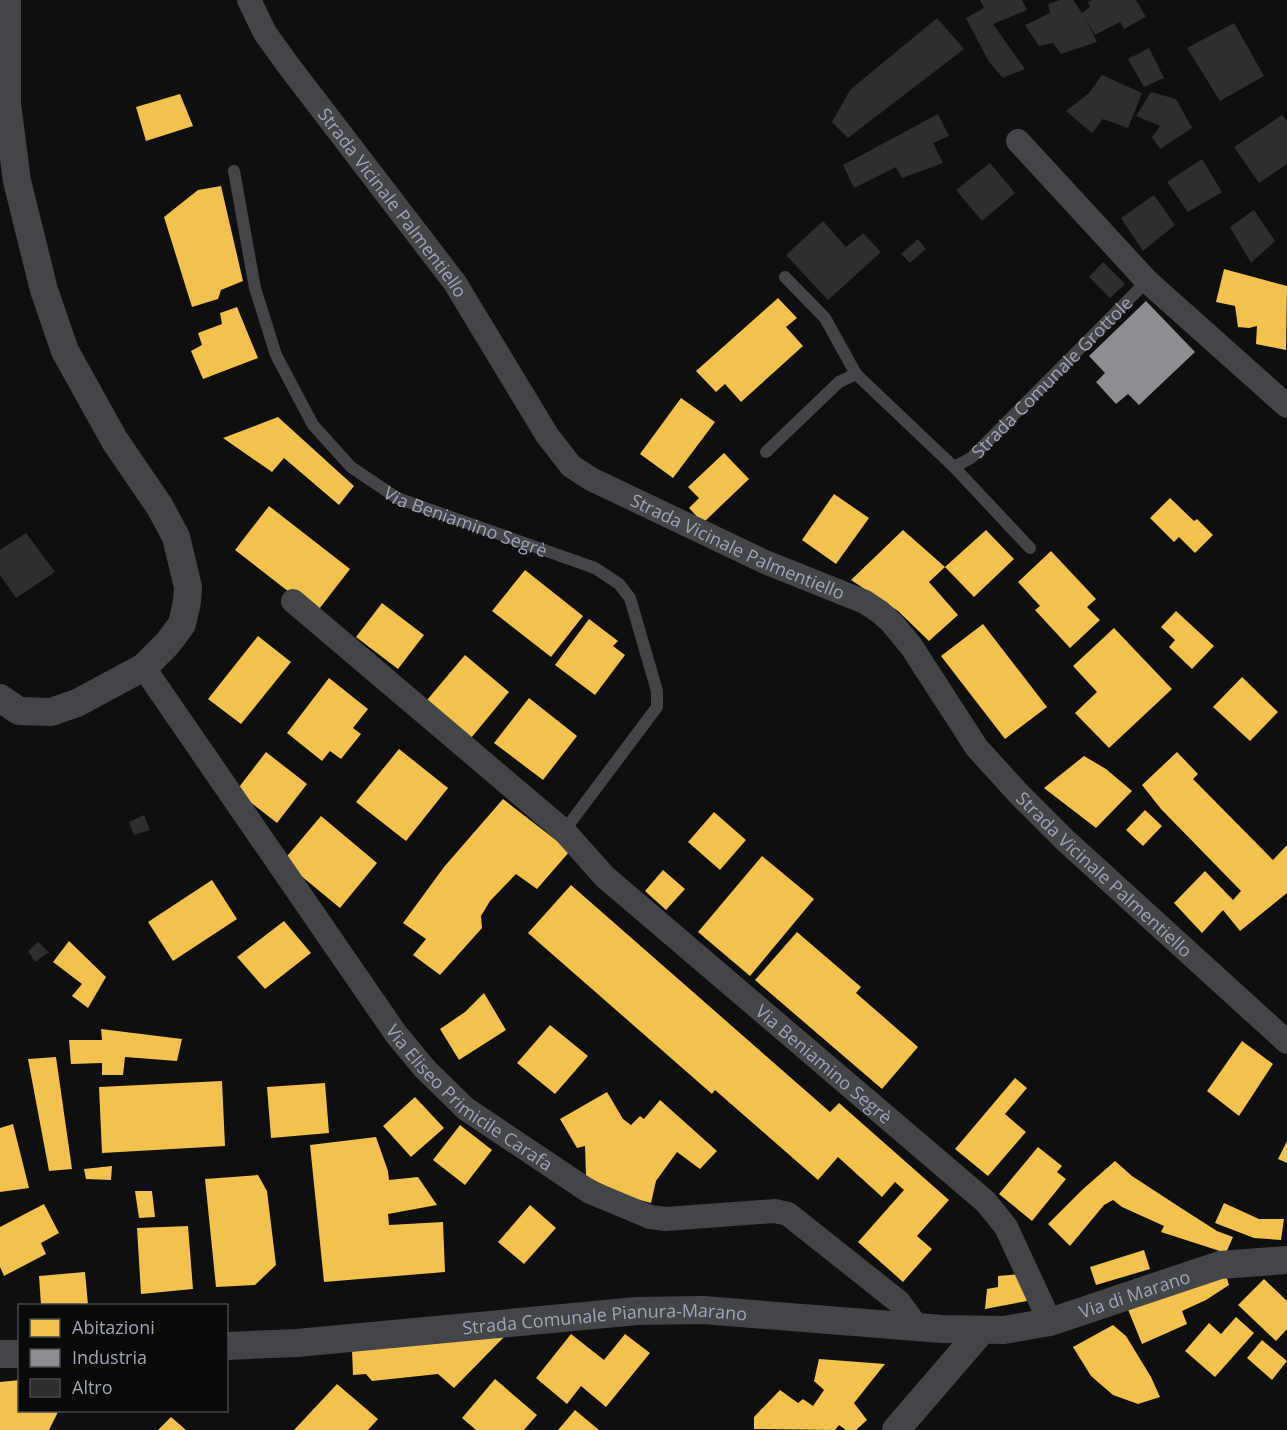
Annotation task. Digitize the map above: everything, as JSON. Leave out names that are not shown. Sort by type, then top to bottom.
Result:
[{"type":"street","points":[[0,698],[19,711],[51,712],[76,703],[144,667],[168,643],[182,624],[188,587],[176,537],[160,507],[115,441],[64,351],[44,290],[17,181],[7,104],[7,0]]},
{"type":"street","name":"Strada Vicinale Palmentiello","points":[[249,0],[265,33],[288,65],[455,283],[546,435],[571,465],[591,479],[765,562],[847,594],[880,612],[902,633],[976,748],[1018,793],[1066,842],[1287,1042]]},
{"type":"street","name":"Strada Comunale Grottole","points":[[1018,141],[1147,281],[1287,406]]},
{"type":"street","name":"Via Beniamino Segrè","points":[[293,601],[564,831],[605,878],[986,1202],[1006,1227],[1050,1322]]},
{"type":"street","name":"Via Eliseo Primicile Carafa","points":[[151,678],[396,1034],[425,1069],[466,1109],[590,1192],[650,1217],[666,1219],[776,1211],[788,1214],[899,1302],[917,1327]]},
{"type":"street","name":"Via di Marano","points":[[982,1330],[1004,1330],[1050,1322],[1220,1265],[1287,1260]]},
{"type":"street","name":"Strada Comunale Pianura-Marano","points":[[228,1346],[297,1343],[658,1311],[703,1310],[982,1330]]},
{"type":"street","points":[[896,1430],[982,1330]]},
{"type":"street","points":[[0,1354],[18,1354]]},
{"type":"lane","name":"Via Beniamino Segrè","points":[[234,171],[255,288],[276,355],[313,426],[351,467],[397,498],[595,568],[619,584],[630,598],[657,691],[657,707],[564,831]]},
{"type":"lane","name":"Strada Comunale Grottole","points":[[785,277],[825,318],[856,374],[954,467],[1030,548]]},
{"type":"lane","name":"Strada Comunale Grottole","points":[[954,467],[971,458],[1147,281]]},
{"type":"lane","points":[[766,452],[839,382],[856,374]]},
{"type":"building: Abitazioni","points":[[180,94],[193,126],[146,141],[136,107]]},
{"type":"building: Abitazioni","points":[[221,186],[243,281],[221,290],[218,299],[192,307],[164,217],[198,190]]},
{"type":"building: Abitazioni","points":[[1224,269],[1287,286],[1286,350],[1256,344],[1257,326],[1238,327],[1235,306],[1216,302]]},
{"type":"building: Abitazioni","points":[[778,298],[797,318],[786,327],[803,346],[741,402],[725,384],[716,392],[696,371]]},
{"type":"building: Abitazioni","points":[[237,307],[258,358],[203,379],[191,351],[202,345],[198,333],[222,324],[220,313]]},
{"type":"building: Abitazioni","points":[[681,398],[715,422],[673,478],[640,454]]},
{"type":"building: Abitazioni","points":[[278,417],[354,486],[339,505],[284,458],[272,472],[223,438]]},
{"type":"building: Abitazioni","points":[[724,453],[749,479],[703,523],[689,508],[699,498],[688,487]]},
{"type":"building: Abitazioni","points":[[834,494],[869,518],[836,564],[802,540]]},
{"type":"building: Abitazioni","points":[[1170,498],[1213,535],[1195,553],[1179,537],[1174,542],[1150,518]]},
{"type":"building: Abitazioni","points":[[269,506],[350,569],[316,613],[235,550]]},
{"type":"building: Abitazioni","points":[[903,530],[945,567],[929,582],[958,615],[929,641],[898,611],[851,580]]},
{"type":"building: Abitazioni","points":[[986,530],[1014,559],[974,597],[945,567]]},
{"type":"building: Abitazioni","points":[[1051,551],[1096,599],[1087,607],[1100,620],[1070,648],[1035,610],[1040,606],[1018,582]]},
{"type":"building: Abitazioni","points":[[525,570],[583,616],[551,657],[492,611]]},
{"type":"building: Abitazioni","points":[[382,603],[424,635],[398,669],[356,637]]},
{"type":"building: Abitazioni","points":[[1176,611],[1214,646],[1192,669],[1169,647],[1175,640],[1161,627]]},
{"type":"building: Abitazioni","points":[[589,619],[618,641],[613,646],[625,655],[595,695],[555,665]]},
{"type":"building: Abitazioni","points":[[983,624],[1047,707],[1005,739],[941,656]]},
{"type":"building: Abitazioni","points":[[1114,628],[1172,689],[1109,748],[1075,713],[1097,692],[1073,666]]},
{"type":"building: Abitazioni","points":[[258,636],[291,662],[241,724],[208,699]]},
{"type":"building: Abitazioni","points":[[465,655],[509,692],[471,738],[427,700]]},
{"type":"building: Abitazioni","points":[[1242,677],[1278,712],[1250,741],[1213,707]]},
{"type":"building: Abitazioni","points":[[329,678],[368,709],[353,728],[361,734],[341,759],[330,751],[322,761],[287,733]]},
{"type":"building: Abitazioni","points":[[529,698],[577,736],[543,780],[494,743]]},
{"type":"building: Abitazioni","points":[[399,749],[448,788],[406,841],[356,802]]},
{"type":"building: Abitazioni","points":[[266,752],[307,784],[277,823],[236,791]]},
{"type":"building: Abitazioni","points":[[1177,752],[1198,774],[1193,779],[1273,860],[1287,845],[1287,893],[1240,931],[1223,910],[1202,933],[1174,903],[1205,871],[1233,900],[1241,891],[1161,809],[1142,785]]},
{"type":"building: Abitazioni","points":[[1084,756],[1106,769],[1132,791],[1096,828],[1044,788]]},
{"type":"building: Abitazioni","points":[[503,799],[570,851],[537,889],[516,874],[490,901],[481,916],[482,928],[440,975],[413,955],[426,939],[403,923],[444,867]]},
{"type":"building: Abitazioni","points":[[1145,810],[1162,826],[1143,846],[1126,830]]},
{"type":"building: Abitazioni","points":[[714,812],[746,840],[720,870],[688,842]]},
{"type":"building: Abitazioni","points":[[321,816],[377,863],[340,908],[283,861]]},
{"type":"building: Abitazioni","points":[[762,856],[814,899],[750,976],[698,932]]},
{"type":"building: Abitazioni","points":[[663,870],[685,889],[666,910],[645,891]]},
{"type":"building: Abitazioni","points":[[212,880],[237,919],[173,961],[148,922]]},
{"type":"building: Abitazioni","points":[[571,885],[830,1112],[839,1103],[949,1200],[917,1236],[932,1249],[903,1282],[858,1242],[904,1190],[895,1182],[882,1197],[838,1157],[818,1180],[715,1090],[712,1094],[528,933]]},
{"type":"building: Abitazioni","points":[[284,921],[311,953],[265,989],[237,957]]},
{"type":"building: Abitazioni","points":[[797,932],[861,987],[856,993],[918,1047],[882,1089],[755,980]]},
{"type":"building: Abitazioni","points":[[69,941],[106,977],[88,1008],[72,996],[82,984],[53,962]]},
{"type":"building: Abitazioni","points":[[484,993],[506,1030],[459,1060],[440,1029],[465,1012]]},
{"type":"building: Abitazioni","points":[[550,1025],[588,1056],[555,1094],[517,1063]]},
{"type":"building: Abitazioni","points":[[101,1029],[182,1039],[177,1061],[125,1057],[123,1075],[102,1075],[102,1063],[71,1064],[69,1040],[102,1040]]},
{"type":"building: Abitazioni","points":[[1242,1041],[1273,1064],[1239,1116],[1207,1091]]},
{"type":"building: Abitazioni","points":[[56,1057],[72,1169],[49,1171],[28,1059]]},
{"type":"building: Abitazioni","points":[[1015,1078],[1027,1088],[1005,1114],[1026,1132],[988,1176],[955,1149]]},
{"type":"building: Abitazioni","points":[[222,1081],[225,1146],[102,1153],[99,1087]]},
{"type":"building: Abitazioni","points":[[325,1083],[329,1133],[271,1138],[267,1087]]},
{"type":"building: Abitazioni","points":[[607,1092],[623,1119],[631,1125],[640,1116],[644,1119],[660,1100],[717,1151],[700,1169],[677,1152],[656,1181],[651,1203],[625,1196],[586,1176],[585,1146],[577,1148],[560,1119]]},
{"type":"building: Abitazioni","points":[[415,1097],[444,1128],[411,1157],[383,1126]]},
{"type":"building: Abitazioni","points":[[13,1124],[29,1188],[0,1192],[0,1128]]},
{"type":"building: Abitazioni","points":[[460,1125],[492,1150],[465,1185],[433,1160]]},
{"type":"building: Abitazioni","points":[[376,1137],[389,1180],[418,1177],[437,1205],[388,1214],[389,1225],[443,1222],[445,1272],[324,1282],[310,1145]]},
{"type":"building: Abitazioni","points":[[1287,1141],[1287,1163],[1278,1159]]},
{"type":"building: Abitazioni","points":[[1038,1147],[1062,1166],[1057,1172],[1066,1179],[1032,1221],[999,1194]]},
{"type":"building: Abitazioni","points":[[1115,1161],[1132,1176],[1181,1208],[1217,1231],[1233,1237],[1226,1253],[1161,1232],[1164,1226],[1122,1207],[1113,1200],[1104,1205],[1070,1246],[1048,1224]]},
{"type":"building: Abitazioni","points":[[112,1166],[111,1180],[86,1179],[84,1169]]},
{"type":"building: Abitazioni","points":[[258,1175],[267,1191],[276,1265],[255,1285],[216,1287],[205,1179]]},
{"type":"building: Abitazioni","points":[[135,1191],[152,1191],[155,1217],[139,1218]]},
{"type":"building: Abitazioni","points":[[1224,1203],[1259,1219],[1284,1219],[1281,1240],[1254,1238],[1215,1223]]},
{"type":"building: Abitazioni","points":[[44,1204],[59,1233],[41,1243],[46,1254],[4,1276],[0,1267],[0,1227]]},
{"type":"building: Abitazioni","points":[[530,1205],[556,1228],[524,1264],[498,1242]]},
{"type":"building: Abitazioni","points":[[188,1226],[193,1289],[141,1294],[137,1228]]},
{"type":"building: Abitazioni","points":[[1144,1250],[1150,1269],[1096,1285],[1090,1267]]},
{"type":"building: Abitazioni","points":[[85,1272],[88,1304],[41,1304],[39,1276]]},
{"type":"building: Abitazioni","points":[[1021,1274],[1027,1301],[985,1309],[987,1289],[998,1287],[998,1276]]},
{"type":"building: Abitazioni","points":[[1226,1275],[1229,1285],[1206,1300],[1182,1311],[1187,1324],[1142,1344],[1127,1307]]},
{"type":"building: Abitazioni","points":[[1264,1279],[1287,1301],[1287,1329],[1276,1341],[1238,1305]]},
{"type":"building: Abitazioni","points":[[1236,1317],[1254,1333],[1215,1377],[1185,1351],[1209,1323],[1221,1334]]},
{"type":"building: Abitazioni","points":[[1113,1325],[1126,1336],[1151,1377],[1160,1397],[1138,1404],[1113,1395],[1091,1376],[1073,1347]]},
{"type":"building: Abitazioni","points":[[571,1334],[604,1360],[625,1334],[650,1353],[606,1407],[581,1386],[567,1404],[536,1378]]},
{"type":"building: Abitazioni","points":[[504,1337],[454,1388],[438,1374],[372,1381],[366,1374],[353,1375],[352,1350]]},
{"type":"building: Abitazioni","points":[[1262,1340],[1287,1361],[1272,1380],[1247,1358]]},
{"type":"building: Abitazioni","points":[[819,1359],[885,1364],[854,1403],[867,1420],[856,1430],[846,1430],[839,1425],[835,1430],[754,1429],[754,1417],[780,1390],[798,1403],[803,1399],[813,1406],[824,1390],[814,1381]]},
{"type":"building: Abitazioni","points":[[495,1379],[537,1415],[524,1430],[476,1430],[462,1418]]},
{"type":"building: Abitazioni","points":[[18,1380],[18,1412],[58,1412],[49,1430],[0,1430],[0,1382]]},
{"type":"building: Abitazioni","points":[[337,1384],[378,1419],[368,1430],[294,1430]]},
{"type":"building: Abitazioni","points":[[575,1410],[599,1430],[558,1430]]},
{"type":"building: Abitazioni","points":[[171,1417],[186,1430],[158,1430]]},
{"type":"building: Industria","points":[[1146,301],[1195,352],[1139,405],[1128,394],[1116,404],[1096,382],[1105,373],[1089,356]]},
{"type":"building: Altro","points":[[980,0],[1022,0],[1027,10],[993,24],[1025,69],[1003,78],[989,62],[966,18],[984,8]]},
{"type":"building: Altro","points":[[1060,0],[1073,0],[1082,13],[1090,7],[1088,2],[1092,0],[1136,0],[1146,17],[1124,29],[1120,22],[1095,35],[1085,18],[1097,42],[1061,54],[1053,43],[1039,46],[1025,25],[1050,13],[1048,4]]},
{"type":"building: Altro","points":[[937,18],[964,49],[848,138],[832,122],[850,90]]},
{"type":"building: Altro","points":[[1234,23],[1264,76],[1220,101],[1187,48]]},
{"type":"building: Altro","points":[[1149,48],[1164,78],[1144,87],[1128,59]]},
{"type":"building: Altro","points":[[1102,75],[1142,93],[1128,128],[1103,119],[1092,133],[1066,111],[1089,93]]},
{"type":"building: Altro","points":[[1151,92],[1176,99],[1192,128],[1160,149],[1152,137],[1160,126],[1136,116]]},
{"type":"building: Altro","points":[[938,114],[949,136],[933,143],[943,163],[902,178],[896,167],[854,188],[843,165]]},
{"type":"building: Altro","points":[[1282,115],[1287,121],[1287,164],[1259,183],[1234,147]]},
{"type":"building: Altro","points":[[1202,159],[1222,192],[1188,212],[1167,182]]},
{"type":"building: Altro","points":[[990,163],[1015,193],[982,221],[956,190]]},
{"type":"building: Altro","points":[[1154,195],[1175,225],[1143,251],[1121,218]]},
{"type":"building: Altro","points":[[1254,210],[1275,241],[1251,263],[1230,227]]},
{"type":"building: Altro","points":[[823,221],[846,247],[863,233],[881,252],[828,300],[786,255]]},
{"type":"building: Altro","points":[[918,239],[926,249],[910,263],[901,254]]},
{"type":"building: Altro","points":[[1103,262],[1125,284],[1110,298],[1089,277]]},
{"type":"building: Altro","points":[[26,533],[55,572],[16,598],[0,575],[0,550]]},
{"type":"building: Altro","points":[[144,815],[150,830],[134,835],[129,822]]},
{"type":"building: Altro","points":[[38,942],[49,952],[35,962],[28,951]]}]
